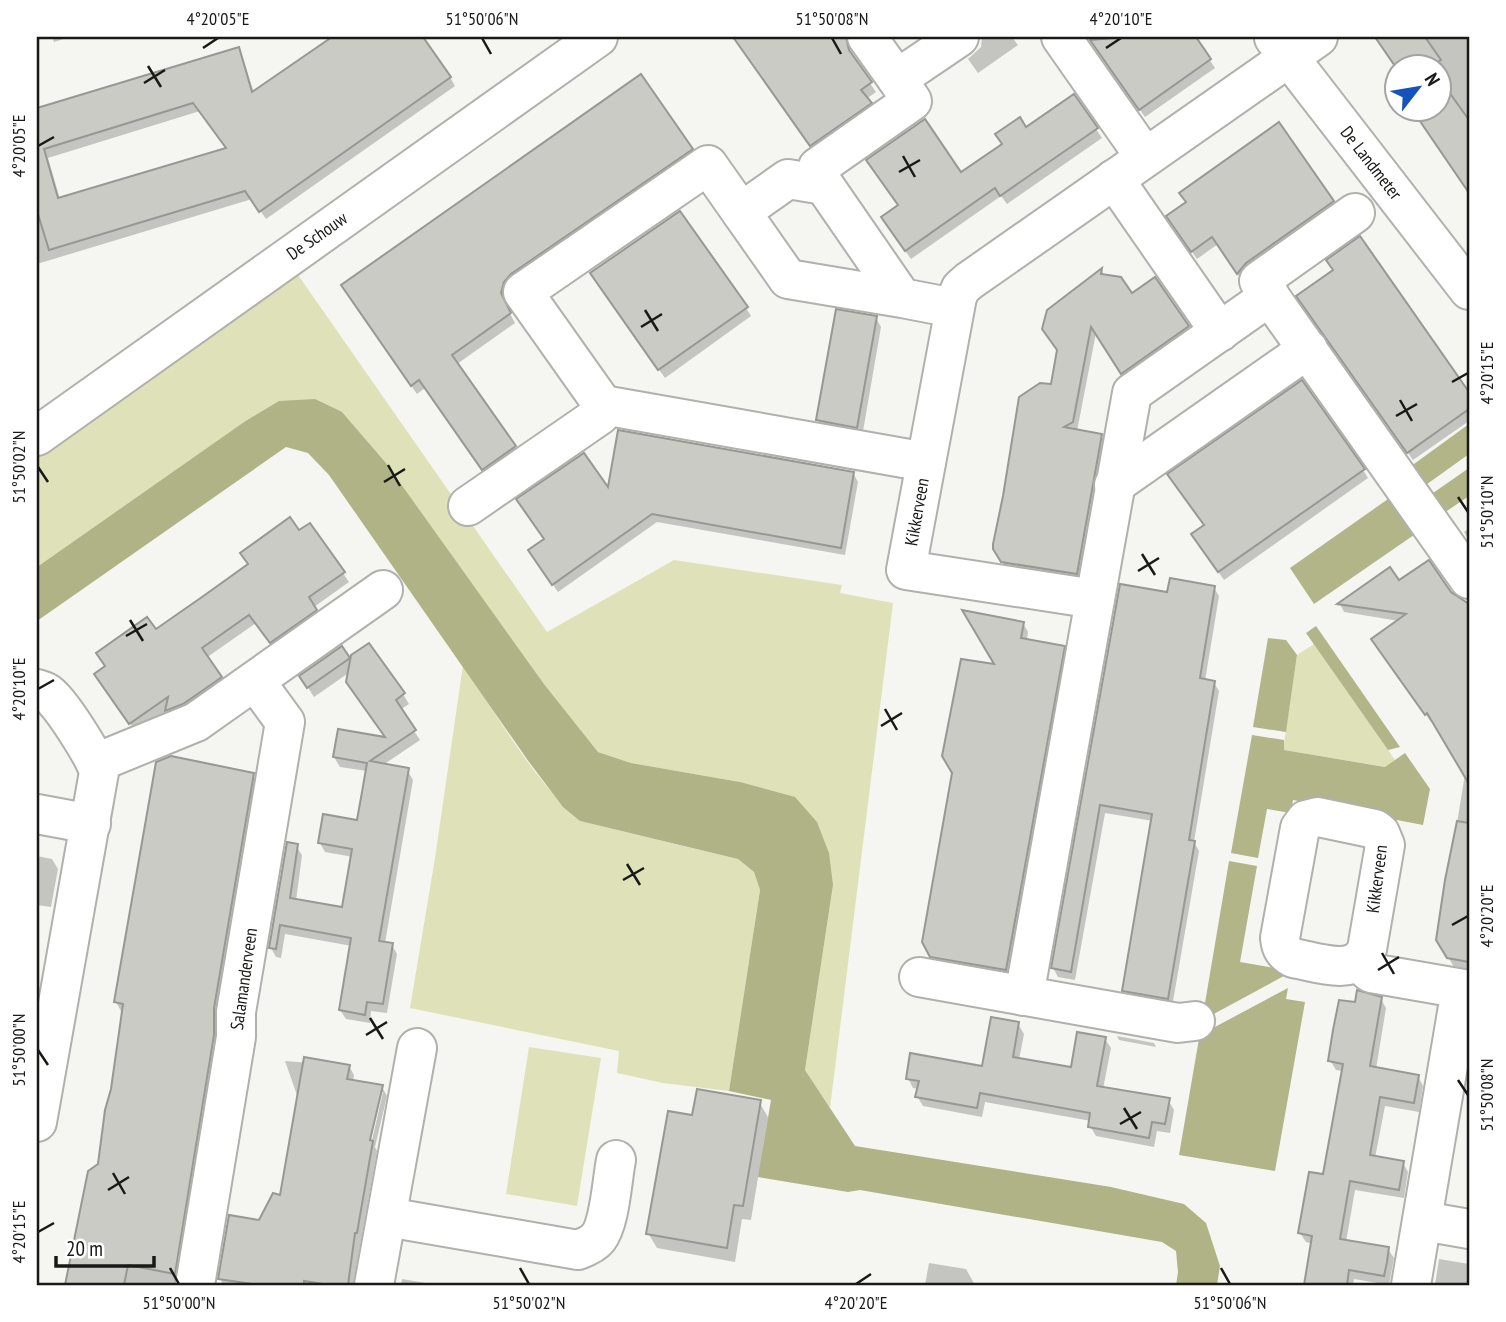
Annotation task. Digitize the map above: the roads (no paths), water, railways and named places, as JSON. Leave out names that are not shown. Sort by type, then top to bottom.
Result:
[{"type":"street","points":[[815,183],[818,167],[912,101],[867,37]]},
{"type":"street","points":[[897,79],[959,37]]},
{"type":"street","points":[[1060,37],[1145,157]]},
{"type":"street","name":"De Schouw","points":[[37,436],[577,43]]},
{"type":"street","name":"Kikkerveen","points":[[1095,599],[906,570],[954,308],[961,288],[1145,157],[1293,44]]},
{"type":"street","name":"De Landmeter","points":[[1293,44],[1469,290]]},
{"type":"street","points":[[926,463],[603,405],[523,292],[708,165],[788,279],[954,308]]},
{"type":"street","points":[[741,212],[788,179],[824,185],[902,298]]},
{"type":"street","points":[[1114,179],[1220,332]]},
{"type":"street","points":[[1356,213],[1259,281],[1469,579]]},
{"type":"street","points":[[1024,996],[1132,393],[1270,296]]},
{"type":"street","points":[[1114,485],[1308,349]]},
{"type":"street","points":[[467,506],[600,415],[603,405]]},
{"type":"street","points":[[96,763],[195,722],[383,590]]},
{"type":"street","name":"Salamanderveen","points":[[195,1285],[236,1037],[236,1012],[285,722],[255,681]]},
{"type":"street","points":[[37,689],[54,699],[96,763],[98,780],[48,1001],[37,1122]]},
{"type":"street","points":[[37,814],[90,824]]},
{"type":"street","points":[[1358,962],[1371,973],[1465,989],[1411,1285]]},
{"type":"street","points":[[919,977],[1178,1023],[1195,1021]]},
{"type":"street","points":[[374,1285],[417,1048]]},
{"type":"street","points":[[387,1217],[578,1250],[590,1245],[599,1237],[604,1227],[616,1160]]},
{"type":"street","points":[[1423,1221],[1469,1229]]}]
